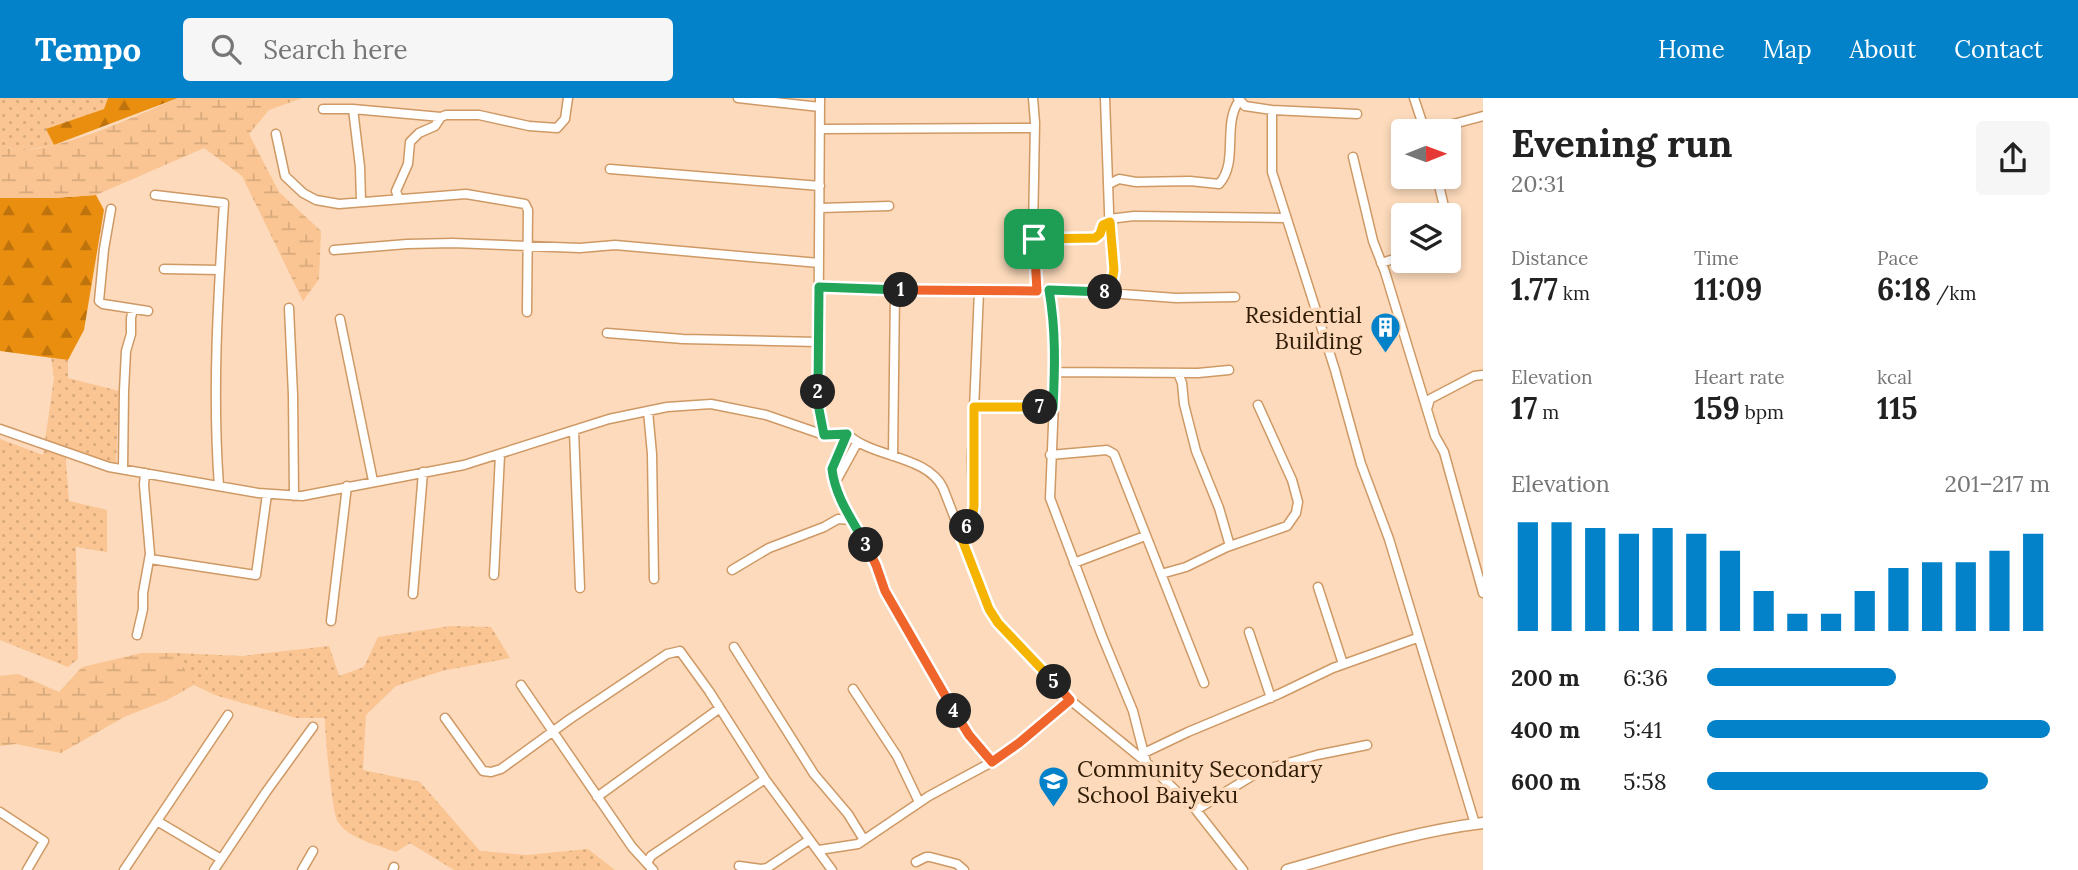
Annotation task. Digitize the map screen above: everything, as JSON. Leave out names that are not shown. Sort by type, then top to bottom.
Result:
[{"type":"main road","points":[[1287,870],[1398,839],[1479,823]]},
{"type":"street","points":[[323,109],[441,117],[479,115],[529,126],[558,128],[565,119],[568,98]]},
{"type":"street","points":[[738,98],[820,102],[818,404],[824,435]]},
{"type":"street","points":[[1033,98],[1037,291]]},
{"type":"street","points":[[1105,98],[1114,270],[1110,293]]},
{"type":"street","points":[[1414,98],[1422,119]]},
{"type":"street","points":[[1109,184],[1119,179],[1136,182],[1190,181],[1219,184],[1227,169],[1232,114],[1238,99],[1245,106],[1272,110],[1357,114]]},
{"type":"street","points":[[353,109],[360,167],[360,201]]},
{"type":"street","points":[[1272,110],[1270,165],[1335,370],[1361,464],[1389,539],[1418,638],[1479,823]]},
{"type":"street","points":[[399,199],[396,191],[408,164],[410,142],[419,133],[435,126],[441,117]]},
{"type":"street","points":[[1461,122],[1483,117]]},
{"type":"street","points":[[820,129],[1035,128]]},
{"type":"street","points":[[276,134],[285,176],[303,193],[316,200],[339,204],[466,194],[525,204],[528,210],[527,312]]},
{"type":"street","points":[[1353,157],[1373,241],[1427,398],[1435,436],[1444,452],[1483,593]]},
{"type":"street","points":[[610,169],[820,187]]},
{"type":"street","points":[[155,195],[224,203],[216,439],[219,486]]},
{"type":"street","points":[[820,208],[889,206]]},
{"type":"street","points":[[111,209],[99,300],[103,304],[148,311]]},
{"type":"street","points":[[1034,239],[1095,238],[1100,234],[1103,225],[1110,221],[1134,216],[1286,218]]},
{"type":"street","points":[[334,250],[430,243],[580,248],[615,246],[819,263]]},
{"type":"street","points":[[1381,262],[1391,259]]},
{"type":"street","points":[[164,269],[220,270]]},
{"type":"street","points":[[819,287],[1049,290],[1176,298],[1235,298]]},
{"type":"street","points":[[893,456],[895,290]]},
{"type":"street","points":[[1049,290],[1054,320],[1055,372],[1050,498],[1133,711],[1145,757]]},
{"type":"street","points":[[960,534],[972,520],[974,506],[974,407],[979,291]]},
{"type":"street","points":[[289,308],[294,496]]},
{"type":"street","points":[[123,469],[126,351],[134,309]]},
{"type":"street","points":[[340,319],[373,481]]},
{"type":"street","points":[[607,334],[683,339],[818,342]]},
{"type":"street","points":[[1055,372],[1190,373],[1228,370]]},
{"type":"street","points":[[1178,373],[1196,451],[1219,508],[1230,546]]},
{"type":"street","points":[[1182,383],[1190,373]]},
{"type":"street","points":[[1427,398],[1474,376],[1483,375]]},
{"type":"street","points":[[0,429],[109,467],[267,494],[294,496],[464,465],[609,419],[667,407],[711,404],[766,415],[824,435],[847,434],[857,443],[934,475],[943,488],[989,609],[998,623],[1070,700],[1132,750],[1145,757],[1196,810],[1243,870]]},
{"type":"street","points":[[1161,574],[1186,567],[1230,546],[1287,526],[1298,507],[1292,480],[1258,405]]},
{"type":"street","points":[[974,407],[1053,408]]},
{"type":"street","points":[[648,411],[652,454],[654,579]]},
{"type":"street","points":[[574,431],[580,588]]},
{"type":"street","points":[[847,434],[832,469],[845,506],[876,565],[885,591],[932,675],[969,735],[992,762]]},
{"type":"street","points":[[835,483],[857,443]]},
{"type":"street","points":[[1050,455],[1111,451],[1114,454],[1204,683]]},
{"type":"street","points":[[494,575],[500,455]]},
{"type":"street","points":[[413,594],[423,472]]},
{"type":"street","points":[[138,635],[150,559],[145,473]]},
{"type":"street","points":[[331,621],[347,486]]},
{"type":"street","points":[[150,559],[256,575],[267,494]]},
{"type":"street","points":[[732,570],[769,548],[824,527],[838,519],[845,506]]},
{"type":"street","points":[[838,519],[852,520]]},
{"type":"street","points":[[1074,563],[1145,536]]},
{"type":"street","points":[[1318,587],[1343,664]]},
{"type":"street","points":[[1249,632],[1271,698]]},
{"type":"street","points":[[1145,757],[1188,732],[1271,698],[1343,664],[1418,638]]},
{"type":"street","points":[[734,647],[814,774],[848,814],[864,840]]},
{"type":"street","points":[[445,718],[483,771],[486,773],[501,769],[554,735],[667,654],[677,650],[683,654],[765,779],[832,870]]},
{"type":"street","points":[[521,685],[597,797],[640,856],[650,863],[716,811],[765,779]]},
{"type":"street","points":[[853,689],[897,756],[919,802]]},
{"type":"street","points":[[819,850],[852,846],[864,840],[919,802],[992,762],[1070,700]]},
{"type":"street","points":[[597,797],[720,708]]},
{"type":"street","points":[[124,870],[228,715]]},
{"type":"street","points":[[214,870],[313,727]]},
{"type":"street","points":[[1132,750],[1142,741]]},
{"type":"street","points":[[1196,810],[1260,771],[1367,745]]},
{"type":"street","points":[[0,812],[44,841],[27,870]]},
{"type":"street","points":[[157,821],[221,859]]},
{"type":"street","points":[[739,866],[767,868],[809,841]]},
{"type":"street","points":[[302,870],[313,851]]},
{"type":"street","points":[[916,862],[930,857],[957,864],[964,870]]},
{"type":"green space","points":[[0,98],[108,98],[104,109],[47,129],[54,145],[19,151],[0,145]]},
{"type":"green space","points":[[108,98],[178,98],[54,145],[46,129],[104,109]]},
{"type":"green space","points":[[178,98],[302,98],[269,110],[249,134],[279,192],[321,231],[319,279],[303,301],[242,176],[204,148],[96,195],[0,198],[0,145],[18,150],[59,144]]},
{"type":"green space","points":[[96,195],[104,210],[84,330],[68,360],[0,351],[0,198]]},
{"type":"green space","points":[[51,358],[68,360],[68,378],[119,391],[116,464],[65,450],[69,501],[107,510],[107,552],[76,547],[78,659],[68,667],[0,640],[0,439],[43,455],[54,378]]},
{"type":"green space","points":[[451,626],[491,627],[510,658],[442,671],[396,686],[366,715],[363,770],[420,782],[480,851],[527,855],[588,849],[615,870],[454,870],[410,843],[396,852],[356,837],[343,828],[336,816],[325,718],[296,718],[215,695],[194,685],[175,653],[242,656],[329,646],[339,676],[364,667],[378,637]]},
{"type":"green space","points":[[142,653],[175,653],[194,685],[167,700],[124,717],[61,753],[16,744],[0,746],[0,676],[18,674],[59,692],[82,667]]},
{"type":"place","name":"Residential Building","points":[[1385,354]]},
{"type":"place","name":"Community Secondary School Baiyeku","points":[[1054,808]]},
{"type":"route","points":[[1110,222],[1114,277],[1110,293],[1049,290],[1056,353],[1053,408],[974,407],[974,506],[972,520],[960,534],[989,609],[998,623],[1070,700],[992,762],[969,735],[932,675],[885,591],[876,565],[836,489],[832,469],[847,434],[824,435],[818,404],[819,287],[1037,291],[1034,239],[1095,238],[1100,234],[1103,225],[1110,222]]}]
